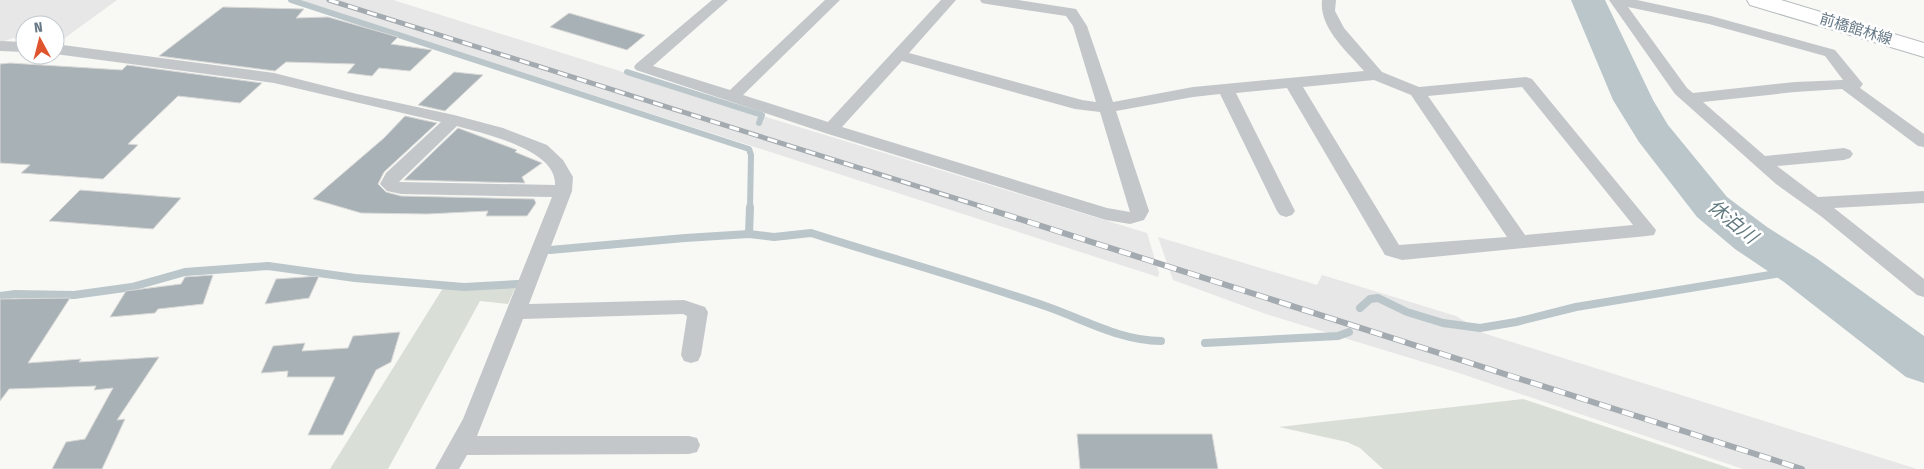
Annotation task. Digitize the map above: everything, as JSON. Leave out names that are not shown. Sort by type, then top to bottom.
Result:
[{"type":"main road","name":"前橋館林線","points":[[1758,0],[1924,50]]},
{"type":"street","points":[[721,0],[642,67],[831,129],[1106,214],[1130,218],[1137,216],[1140,211],[1073,6],[987,0]]},
{"type":"street","points":[[732,96],[833,0]]},
{"type":"street","points":[[831,129],[949,0]]},
{"type":"street","points":[[1293,84],[1392,250],[1402,253],[1646,230],[1526,82],[1417,92],[1376,75],[1337,30],[1328,10],[1329,0]]},
{"type":"street","points":[[1616,0],[1711,20],[1830,53],[1855,84],[1795,86],[1690,98]]},
{"type":"street","points":[[1616,0],[1681,91],[1782,180],[1924,290]]},
{"type":"street","points":[[0,46],[15,47]]},
{"type":"street","points":[[65,51],[132,58],[176,66],[274,78],[357,99],[454,120],[497,132],[541,149],[557,164],[564,176],[563,191],[474,419],[447,469]]},
{"type":"street","points":[[898,55],[1081,105],[1106,108],[1193,92],[1376,75]]},
{"type":"street","points":[[1845,84],[1924,142]]},
{"type":"street","points":[[1226,90],[1286,210]]},
{"type":"street","points":[[1417,92],[1521,243]]},
{"type":"street","points":[[454,120],[392,177],[389,184],[393,187],[401,188],[563,191]]},
{"type":"street","points":[[1762,162],[1844,154]]},
{"type":"street","points":[[1814,203],[1924,197]]},
{"type":"street","points":[[516,312],[684,306],[698,312],[691,355]]},
{"type":"street","points":[[461,446],[689,445]]},
{"type":"shaded area","points":[[0,0],[117,0],[65,38],[65,15],[15,15],[15,38],[0,43]]},
{"type":"shaded area","points":[[299,0],[393,0],[766,117],[1147,233],[1159,273],[1158,277]]},
{"type":"shaded area","points":[[1158,237],[1317,285],[1322,275],[1456,316],[1483,333],[1917,469],[1743,469],[1456,372],[1266,314],[1173,280]]},
{"type":"shaded area","points":[[443,288],[515,288],[508,304],[480,301],[388,469],[330,469]]},
{"type":"shaded area","points":[[1523,399],[1732,469],[1383,469],[1360,448],[1347,442],[1279,427]]},
{"type":"building","points":[[223,7],[304,9],[296,18],[328,17],[398,37],[391,44],[432,50],[410,71],[379,68],[372,76],[347,73],[355,64],[286,62],[275,71],[159,56]]},
{"type":"building","points":[[569,13],[645,35],[627,50],[550,27]]},
{"type":"building","points":[[0,64],[122,70],[127,65],[262,83],[240,103],[178,96],[128,144],[138,145],[103,179],[21,173],[30,165],[0,163]]},
{"type":"building","points":[[454,72],[483,75],[445,111],[418,105]]},
{"type":"building","points":[[405,116],[437,123],[384,172],[378,184],[386,192],[401,196],[534,199],[536,203],[527,216],[486,216],[488,211],[427,214],[361,213],[313,199],[384,138]]},
{"type":"building","points":[[458,128],[517,150],[515,152],[542,163],[522,177],[525,183],[404,180]]},
{"type":"building","points":[[80,190],[181,198],[153,229],[49,221]]},
{"type":"building","points":[[213,275],[203,304],[158,309],[155,313],[110,317],[126,291],[181,284],[185,277]]},
{"type":"building","points":[[319,276],[309,298],[265,304],[276,279]]},
{"type":"building","points":[[70,298],[28,363],[81,359],[79,362],[159,357],[117,420],[125,419],[102,469],[52,469],[66,442],[85,439],[113,388],[94,390],[96,386],[9,389],[0,401],[0,299]]},
{"type":"building","points":[[400,332],[391,362],[376,370],[343,435],[308,435],[335,377],[287,377],[288,371],[261,373],[273,346],[305,343],[302,351],[348,348],[353,336]]},
{"type":"building","points":[[1077,434],[1212,434],[1218,469],[1080,469]]},
{"type":"waterway","points":[[291,0],[749,149],[751,155],[750,208]]},
{"type":"waterway","name":"休泊川","points":[[1588,0],[1633,100],[1653,133],[1712,207],[1751,238],[1800,270],[1924,363]]},
{"type":"waterway","points":[[627,72],[762,115],[759,123]]},
{"type":"waterway","points":[[749,234],[750,207]]},
{"type":"waterway","points":[[749,234],[774,237],[811,233],[1019,297],[1117,334],[1132,338],[1161,341]]},
{"type":"waterway","points":[[550,250],[749,234]]},
{"type":"waterway","points":[[0,296],[15,294],[74,295],[132,287],[185,272],[268,266],[355,278],[464,287],[518,284]]},
{"type":"waterway","points":[[1360,308],[1370,299],[1378,298],[1407,312],[1443,323],[1480,328],[1516,322],[1576,307],[1800,270]]},
{"type":"waterway","points":[[1205,343],[1338,336],[1349,332]]},
{"type":"railway","points":[[329,0],[986,208]]},
{"type":"railway","points":[[982,207],[1802,469]]}]
